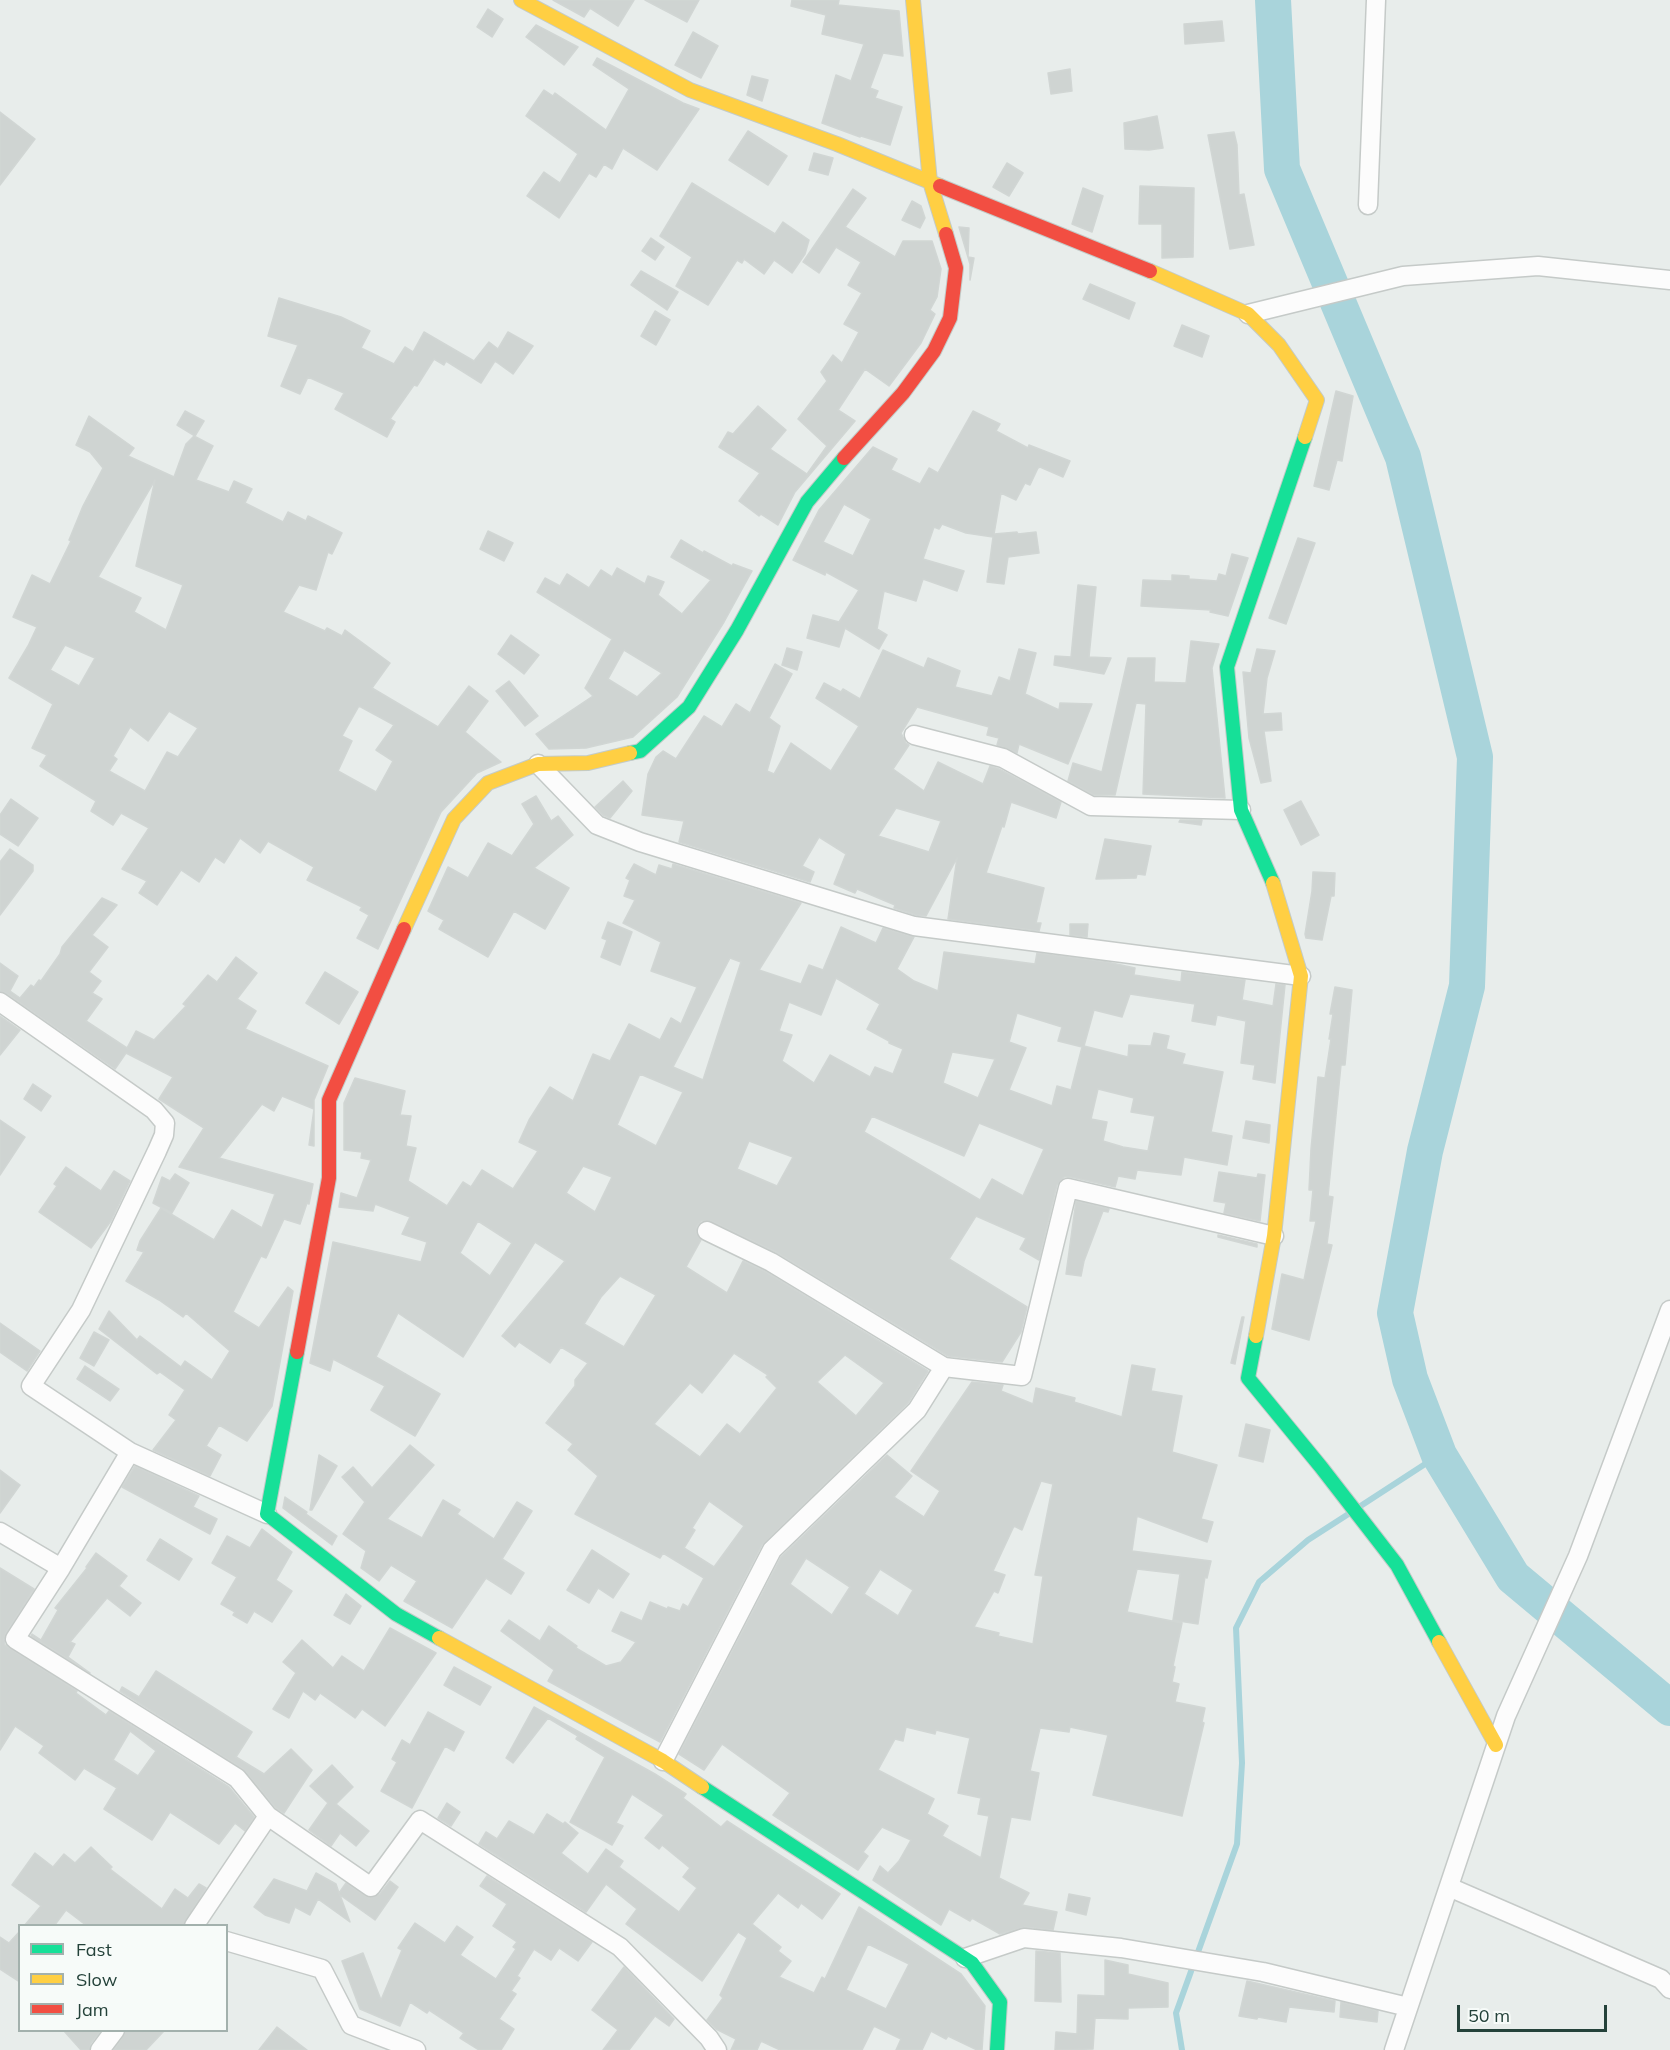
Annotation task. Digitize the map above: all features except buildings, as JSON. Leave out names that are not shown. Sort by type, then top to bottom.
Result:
[{"type":"street","points":[[521,0],[690,90],[837,144],[1256,312],[1317,400],[1227,667],[1241,810],[1276,889],[1301,976],[1274,1236],[1248,1378],[1397,1565],[1496,1745]]},
{"type":"street","points":[[267,1514],[329,1178],[329,1100],[454,819],[488,783],[538,764],[588,763],[640,751],[689,706],[737,630],[807,502],[862,436],[903,393],[934,351],[950,318],[956,268],[930,182],[913,0]]},
{"type":"street","points":[[1368,205],[1376,0]]},
{"type":"street","points":[[1256,312],[1403,276],[1539,266],[1670,280]]},
{"type":"street","points":[[914,735],[1003,758],[1091,806],[1241,810]]},
{"type":"street","points":[[538,764],[597,825],[640,842],[914,926],[1301,976]]},
{"type":"street","points":[[0,1002],[154,1110],[165,1123],[164,1135],[157,1151],[81,1310],[31,1386],[130,1452],[267,1514],[396,1614],[663,1761],[972,1962],[1000,2002],[997,2050]]},
{"type":"street","points":[[707,1231],[771,1263],[944,1368],[1022,1377],[1068,1188],[1274,1236]]},
{"type":"street","points":[[1394,2050],[1506,1716],[1578,1556],[1670,1310]]},
{"type":"street","points":[[663,1761],[772,1551],[917,1410],[944,1368]]},
{"type":"street","points":[[130,1452],[61,1568],[15,1639],[237,1778],[268,1816],[371,1887],[420,1820],[620,1947],[709,2038],[717,2050]]},
{"type":"street","points":[[0,1532],[61,1568]]},
{"type":"street","points":[[195,1924],[268,1816]]},
{"type":"street","points":[[1449,1887],[1661,1979],[1670,1989]]},
{"type":"street","points":[[965,1958],[1024,1938],[1144,1951],[1263,1972],[1408,2007]]},
{"type":"street","points":[[228,1942],[322,1970],[351,2025],[416,2050]]},
{"type":"street","points":[[100,2050],[114,2032]]},
{"type":"waterway","points":[[1273,0],[1282,169],[1403,457],[1475,757],[1467,986],[1425,1151],[1395,1313],[1410,1379],[1439,1455],[1513,1577],[1670,1708]]},
{"type":"waterway","points":[[1359,1507],[1439,1455]]},
{"type":"waterway","points":[[1182,2050],[1176,2013],[1237,1844],[1242,1763],[1236,1628],[1259,1582],[1308,1540],[1350,1513]]},
{"type":"traffic: fast","points":[[1273,883],[1241,810],[1227,667],[1305,437]]},
{"type":"traffic: fast","points":[[630,753],[640,751],[689,707],[737,630],[807,502],[844,458]]},
{"type":"traffic: fast","points":[[1256,1336],[1248,1378],[1397,1565],[1439,1642]]},
{"type":"traffic: fast","points":[[297,1352],[267,1514],[396,1614],[439,1638]]},
{"type":"traffic: fast","points":[[702,1787],[972,1963],[1000,2002],[997,2050]]},
{"type":"traffic: slow","points":[[521,0],[690,90],[837,144],[940,186]]},
{"type":"traffic: slow","points":[[913,0],[930,182],[946,234]]},
{"type":"traffic: slow","points":[[1150,271],[1248,314],[1279,345],[1317,400],[1305,437]]},
{"type":"traffic: slow","points":[[404,929],[454,819],[488,783],[538,764],[588,763],[630,753]]},
{"type":"traffic: slow","points":[[1256,1336],[1274,1236],[1301,976],[1273,883]]},
{"type":"traffic: slow","points":[[439,1638],[663,1761],[702,1787]]},
{"type":"traffic: slow","points":[[1439,1642],[1496,1745]]},
{"type":"traffic: jam","points":[[940,186],[1150,271]]},
{"type":"traffic: jam","points":[[844,458],[903,393],[934,351],[950,318],[956,268],[946,234]]},
{"type":"traffic: jam","points":[[297,1352],[329,1178],[329,1100],[404,929]]}]
